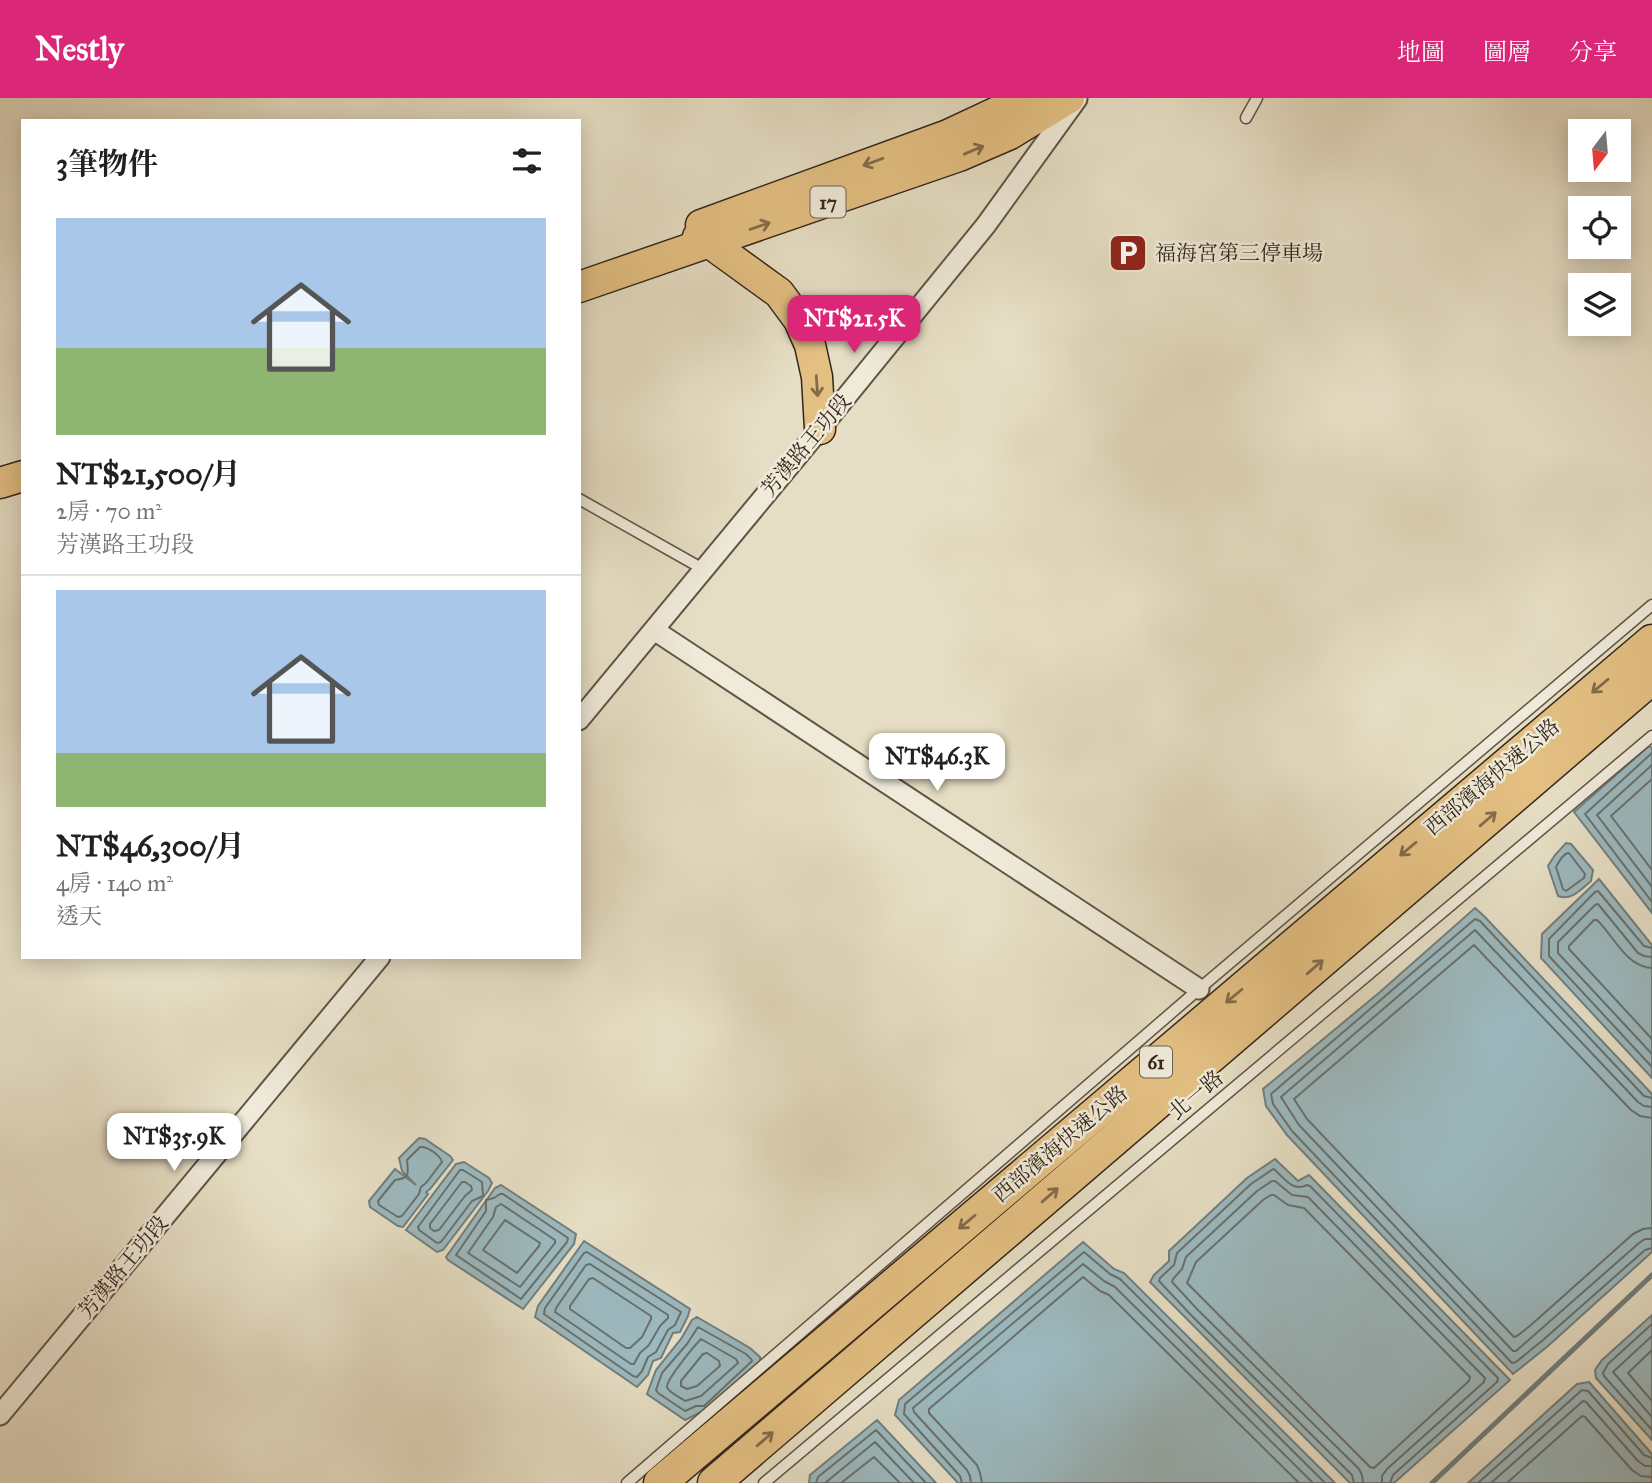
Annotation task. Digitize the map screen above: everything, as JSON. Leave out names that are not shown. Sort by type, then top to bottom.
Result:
[{"type":"highway","name":"西部濱海快速公路","points":[[660,1483],[1652,641]]},
{"type":"highway","name":"西部濱海快速公路","points":[[714,1483],[1652,678]]},
{"type":"main road","name":"17","points":[[581,286],[948,135],[1027,98]]},
{"type":"main road","name":"17","points":[[581,266],[698,237],[959,156],[1010,134],[1069,98]]},
{"type":"main road","points":[[698,237],[779,293],[799,320],[810,345],[817,377],[820,429]]},
{"type":"main road","points":[[0,462],[21,455]]},
{"type":"main road","points":[[0,483],[21,477]]},
{"type":"street","name":"芳漢路王功段","points":[[581,718],[986,225],[1078,98]]},
{"type":"street","points":[[654,630],[1199,989]]},
{"type":"street","name":"芳漢路王功段","points":[[0,1415],[378,959]]},
{"type":"lane","points":[[1246,118],[1257,98]]},
{"type":"lane","points":[[581,500],[703,569]]},
{"type":"lane","points":[[627,1483],[1199,989],[1652,605]]},
{"type":"lane","name":"北一路","points":[[764,1483],[1652,736]]},
{"type":"water","points":[[1649,746],[1652,748],[1652,913],[1574,812]]},
{"type":"water","points":[[1566,843],[1571,844],[1593,870],[1591,881],[1576,893],[1563,897],[1558,896],[1548,866]]},
{"type":"water","points":[[1599,879],[1652,945],[1652,1078],[1541,958],[1542,934]]},
{"type":"water","points":[[1475,908],[1652,1094],[1652,1252],[1513,1374],[1287,1135],[1266,1106],[1263,1089],[1380,992]]},
{"type":"water","points":[[419,1138],[425,1139],[453,1160],[426,1192],[428,1194],[403,1227],[398,1226],[370,1207],[369,1201],[395,1169],[416,1185],[402,1171],[399,1158]]},
{"type":"water","points":[[1275,1159],[1298,1181],[1309,1175],[1510,1380],[1394,1483],[1350,1483],[1150,1282],[1169,1261],[1169,1251],[1247,1178]]},
{"type":"water","points":[[464,1162],[489,1178],[492,1183],[443,1250],[437,1252],[406,1230],[456,1164]]},
{"type":"water","points":[[501,1185],[576,1234],[574,1244],[523,1309],[446,1257],[495,1188]]},
{"type":"water","points":[[584,1241],[690,1309],[680,1332],[673,1333],[661,1358],[653,1361],[648,1375],[637,1387],[535,1317],[538,1306]]},
{"type":"water","points":[[1083,1242],[1114,1269],[1124,1273],[1335,1483],[958,1483],[895,1415],[899,1400]]},
{"type":"water","points":[[1652,1315],[1652,1440],[1596,1378],[1595,1370],[1602,1360]]},
{"type":"water","points":[[697,1317],[750,1348],[760,1357],[760,1365],[703,1416],[699,1413],[685,1420],[647,1394],[656,1370],[681,1339],[692,1320]]},
{"type":"water","points":[[1589,1382],[1652,1454],[1652,1483],[1468,1483],[1577,1384]]},
{"type":"water","points":[[877,1420],[936,1483],[809,1483],[810,1475]]},
{"type":"waterway","points":[[1432,1483],[1652,1275]]},
{"type":"place","name":"福海宮第三停車場","points":[[1128,253]]}]
